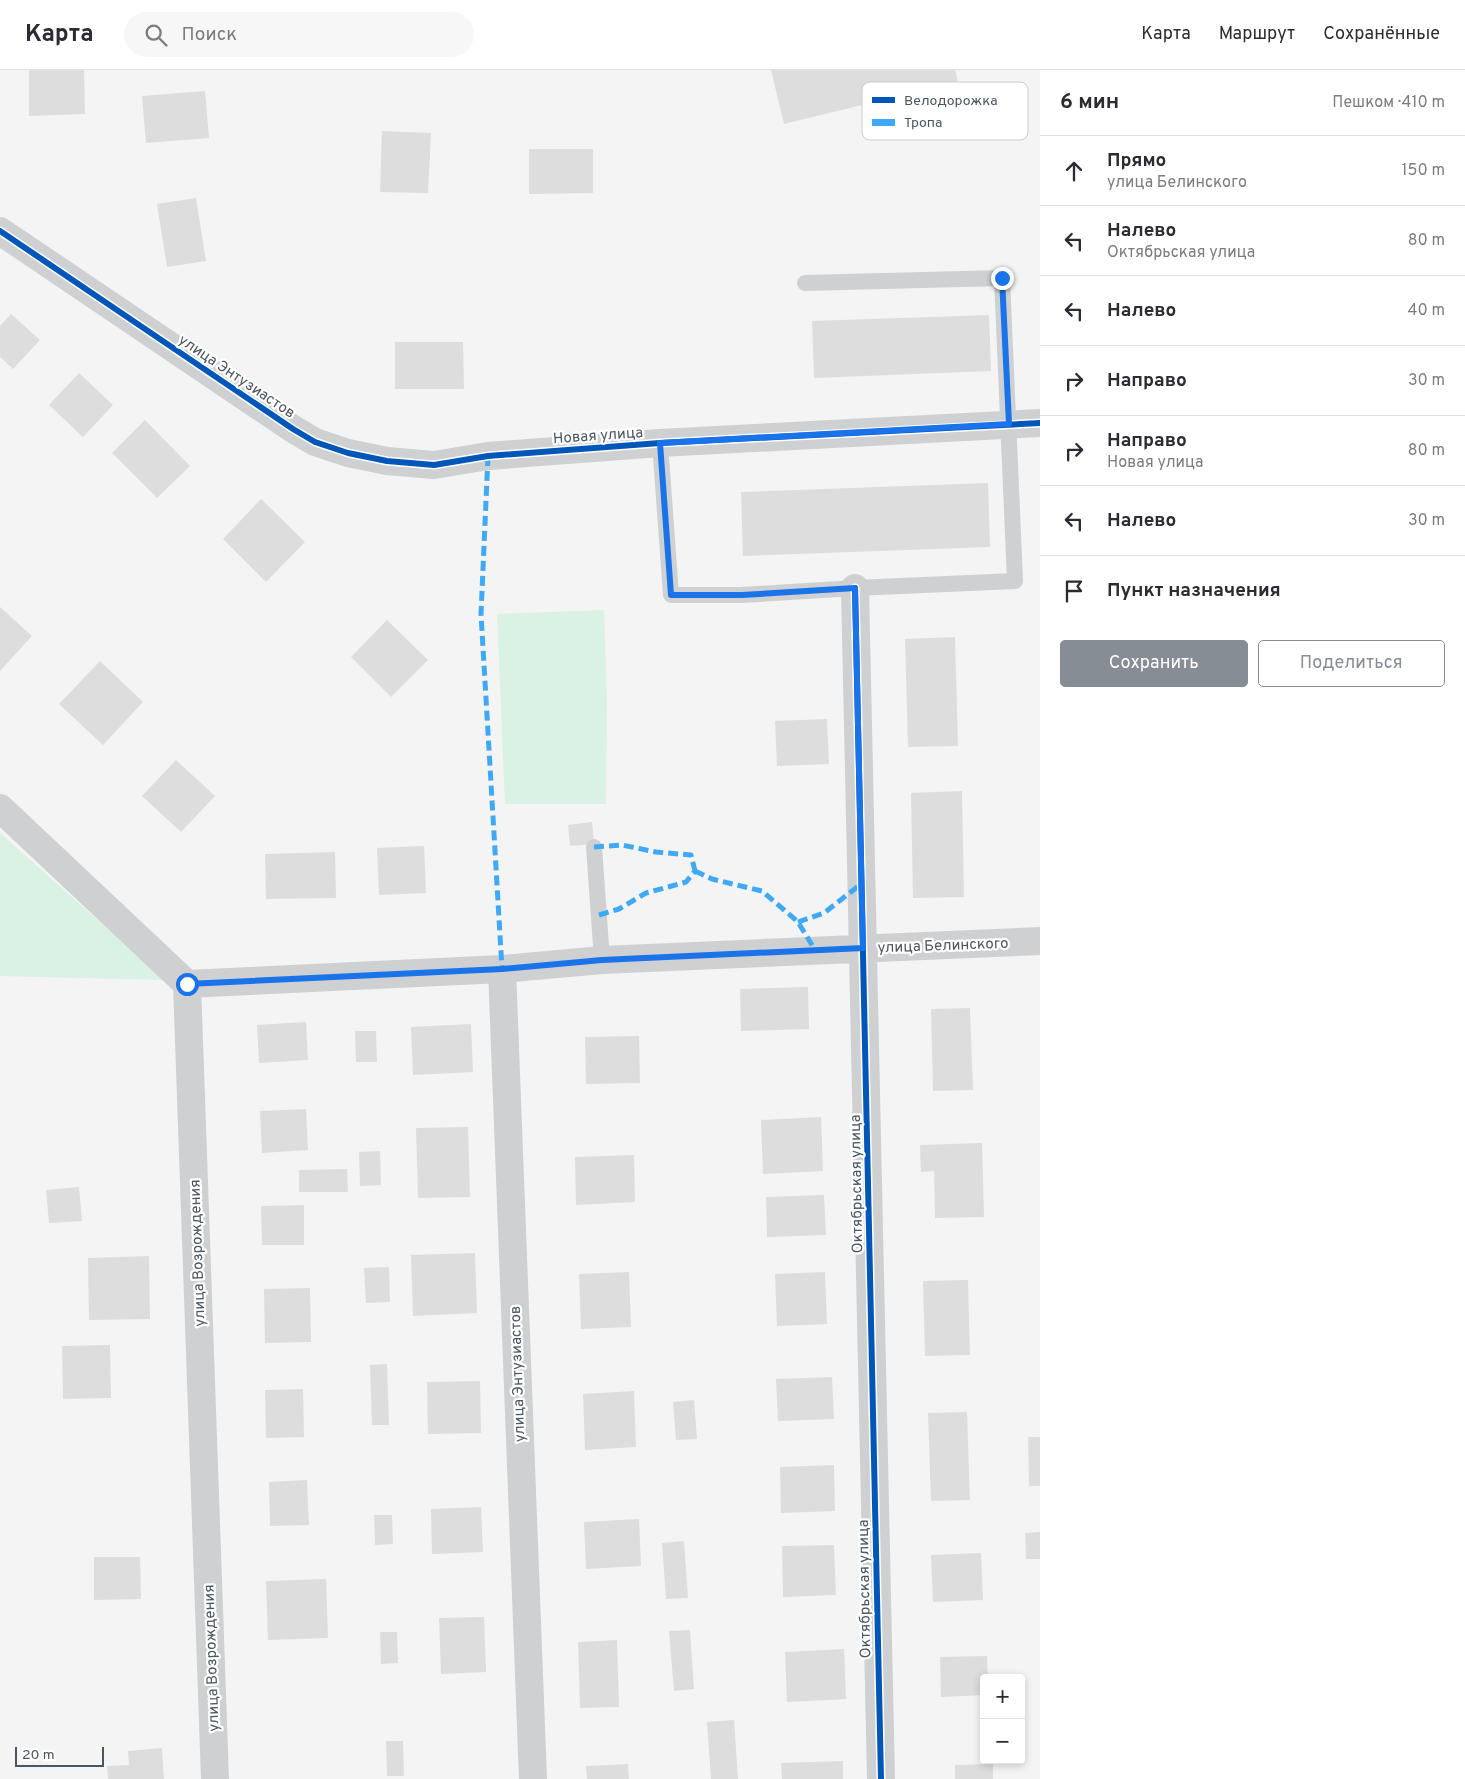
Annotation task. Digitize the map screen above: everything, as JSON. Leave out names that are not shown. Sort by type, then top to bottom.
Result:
[{"type":"street","name":"улица Энтузиастов","points":[[0,230],[315,442],[348,453],[387,462],[434,465],[488,456]]},
{"type":"street","name":"Новая улица","points":[[488,456],[660,443],[1040,423]]},
{"type":"street","name":"Октябрьская улица","points":[[855,588],[881,1779]]},
{"type":"street","points":[[0,808],[187,984]]},
{"type":"street","name":"улица Белинского","points":[[187,984],[502,969],[602,960],[1040,941]]},
{"type":"street","name":"улица Энтузиастов","points":[[502,969],[533,1779]]},
{"type":"street","name":"улица Возрождения","points":[[187,984],[215,1779]]},
{"type":"lane","points":[[660,443],[671,595],[742,595],[1015,581],[1002,278],[805,283]]},
{"type":"lane","points":[[594,847],[602,960]]},
{"type":"green space","points":[[604,610],[607,700],[606,804],[505,804],[497,614]]},
{"type":"green space","points":[[0,833],[165,980],[0,976]]},
{"type":"building","points":[[29,70],[84,70],[85,114],[29,116]]},
{"type":"building","points":[[771,70],[955,70],[958,82],[862,82],[862,105],[784,124]]},
{"type":"building","points":[[205,91],[209,138],[146,143],[142,96]]},
{"type":"building","points":[[382,131],[431,133],[428,193],[380,192]]},
{"type":"building","points":[[529,149],[593,149],[593,193],[529,194]]},
{"type":"building","points":[[196,198],[206,261],[167,267],[157,204]]},
{"type":"building","points":[[11,314],[40,340],[13,369],[0,357],[0,326]]},
{"type":"building","points":[[989,315],[991,371],[814,378],[812,321]]},
{"type":"building","points":[[395,342],[463,342],[464,389],[395,389]]},
{"type":"building","points":[[79,373],[113,405],[83,437],[49,405]]},
{"type":"building","points":[[145,420],[190,466],[157,498],[112,453]]},
{"type":"building","points":[[988,483],[990,547],[743,556],[741,492]]},
{"type":"building","points":[[261,499],[305,542],[266,582],[223,539]]},
{"type":"building","points":[[0,607],[32,636],[0,671]]},
{"type":"building","points":[[387,620],[428,660],[391,697],[351,657]]},
{"type":"building","points":[[955,637],[958,746],[908,747],[905,639]]},
{"type":"building","points":[[100,661],[143,702],[103,745],[59,704]]},
{"type":"building","points":[[827,719],[829,764],[777,766],[775,721]]},
{"type":"building","points":[[176,760],[215,796],[181,832],[142,796]]},
{"type":"building","points":[[962,791],[964,897],[913,898],[911,793]]},
{"type":"building","points":[[592,822],[594,844],[570,846],[568,825]]},
{"type":"building","points":[[424,846],[426,893],[379,895],[377,848]]},
{"type":"building","points":[[335,852],[336,898],[266,899],[265,854]]},
{"type":"building","points":[[808,987],[809,1029],[741,1031],[740,989]]},
{"type":"building","points":[[970,1008],[973,1090],[933,1091],[931,1009]]},
{"type":"building","points":[[306,1022],[308,1060],[259,1063],[257,1025]]},
{"type":"building","points":[[471,1024],[473,1072],[413,1075],[411,1027]]},
{"type":"building","points":[[355,1031],[376,1031],[377,1062],[356,1062]]},
{"type":"building","points":[[639,1036],[640,1083],[586,1084],[585,1037]]},
{"type":"building","points":[[306,1109],[308,1150],[262,1153],[260,1111]]},
{"type":"building","points":[[821,1117],[823,1171],[763,1174],[761,1120]]},
{"type":"building","points":[[468,1127],[470,1197],[418,1198],[416,1128]]},
{"type":"building","points":[[982,1143],[984,1217],[935,1218],[934,1171],[921,1172],[920,1145]]},
{"type":"building","points":[[380,1151],[381,1185],[360,1186],[359,1152]]},
{"type":"building","points":[[634,1155],[635,1202],[576,1205],[575,1157]]},
{"type":"building","points":[[347,1169],[348,1192],[299,1192],[299,1170]]},
{"type":"building","points":[[79,1187],[82,1221],[49,1223],[46,1190]]},
{"type":"building","points":[[824,1195],[826,1235],[767,1237],[766,1197]]},
{"type":"building","points":[[304,1205],[304,1245],[262,1245],[261,1206]]},
{"type":"building","points":[[475,1253],[477,1313],[413,1316],[411,1255]]},
{"type":"building","points":[[149,1256],[150,1319],[89,1320],[88,1258]]},
{"type":"building","points":[[389,1267],[390,1302],[366,1303],[364,1268]]},
{"type":"building","points":[[629,1272],[631,1327],[581,1329],[579,1274]]},
{"type":"building","points":[[825,1272],[827,1324],[777,1326],[775,1274]]},
{"type":"building","points":[[968,1280],[970,1355],[925,1356],[923,1281]]},
{"type":"building","points":[[310,1288],[311,1342],[265,1343],[264,1289]]},
{"type":"building","points":[[110,1345],[111,1398],[63,1399],[62,1346]]},
{"type":"building","points":[[387,1364],[389,1425],[372,1425],[370,1365]]},
{"type":"building","points":[[832,1377],[834,1419],[778,1421],[776,1379]]},
{"type":"building","points":[[480,1381],[481,1433],[428,1434],[427,1382]]},
{"type":"building","points":[[303,1389],[304,1437],[266,1438],[265,1390]]},
{"type":"building","points":[[634,1391],[636,1447],[585,1450],[583,1394]]},
{"type":"building","points":[[694,1400],[697,1439],[676,1440],[673,1402]]},
{"type":"building","points":[[967,1412],[970,1500],[931,1501],[928,1413]]},
{"type":"building","points":[[1028,1437],[1040,1437],[1040,1486],[1029,1486]]},
{"type":"building","points":[[834,1465],[835,1511],[781,1513],[780,1467]]},
{"type":"building","points":[[307,1480],[309,1525],[270,1526],[269,1482]]},
{"type":"building","points":[[481,1507],[483,1552],[432,1554],[431,1509]]},
{"type":"building","points":[[374,1515],[392,1515],[393,1544],[375,1545]]},
{"type":"building","points":[[639,1519],[641,1566],[586,1569],[584,1522]]},
{"type":"building","points":[[1040,1532],[1040,1559],[1026,1559],[1025,1533]]},
{"type":"building","points":[[684,1541],[688,1598],[666,1599],[662,1543]]},
{"type":"building","points":[[834,1545],[836,1595],[783,1597],[782,1546]]},
{"type":"building","points":[[981,1553],[983,1600],[933,1602],[931,1555]]},
{"type":"building","points":[[94,1557],[140,1557],[141,1599],[94,1600]]},
{"type":"building","points":[[326,1579],[328,1638],[268,1640],[266,1581]]},
{"type":"building","points":[[484,1617],[486,1672],[441,1674],[439,1618]]},
{"type":"building","points":[[690,1630],[694,1689],[674,1691],[669,1631]]},
{"type":"building","points":[[380,1632],[397,1632],[398,1663],[381,1664]]},
{"type":"building","points":[[617,1640],[619,1707],[580,1708],[578,1642]]},
{"type":"building","points":[[844,1649],[846,1699],[787,1702],[785,1652]]},
{"type":"building","points":[[987,1656],[988,1674],[980,1674],[980,1695],[941,1697],[940,1657]]},
{"type":"building","points":[[734,1720],[738,1779],[711,1779],[707,1722]]},
{"type":"building","points":[[386,1741],[403,1741],[404,1776],[387,1776]]},
{"type":"building","points":[[162,1748],[164,1779],[108,1779],[107,1766],[129,1765],[128,1751]]},
{"type":"building","points":[[843,1761],[843,1779],[782,1779],[781,1763]]},
{"type":"building","points":[[628,1764],[629,1779],[587,1779],[586,1766]]},
{"type":"building","points":[[993,1764],[993,1779],[955,1779],[955,1765]]},
{"type":"marked path","points":[[488,456],[481,614],[502,969]]},
{"type":"marked path","points":[[594,847],[622,845],[656,852],[691,855],[695,871]]},
{"type":"marked path","points":[[695,871],[712,879],[762,891],[798,922],[815,950]]},
{"type":"marked path","points":[[599,915],[619,909],[646,893],[686,882],[695,871]]},
{"type":"marked path","points":[[798,922],[824,913],[861,884]]},
{"type":"cycle path","points":[[0,231],[293,429],[315,442],[348,453],[387,461],[434,465],[488,456],[660,443],[1040,423]]},
{"type":"cycle path","points":[[855,588],[881,1779]]},
{"type":"route","points":[[187,984],[502,969],[602,960],[863,948],[855,588],[742,595],[671,595],[660,443],[1009,424],[1002,278]]}]
